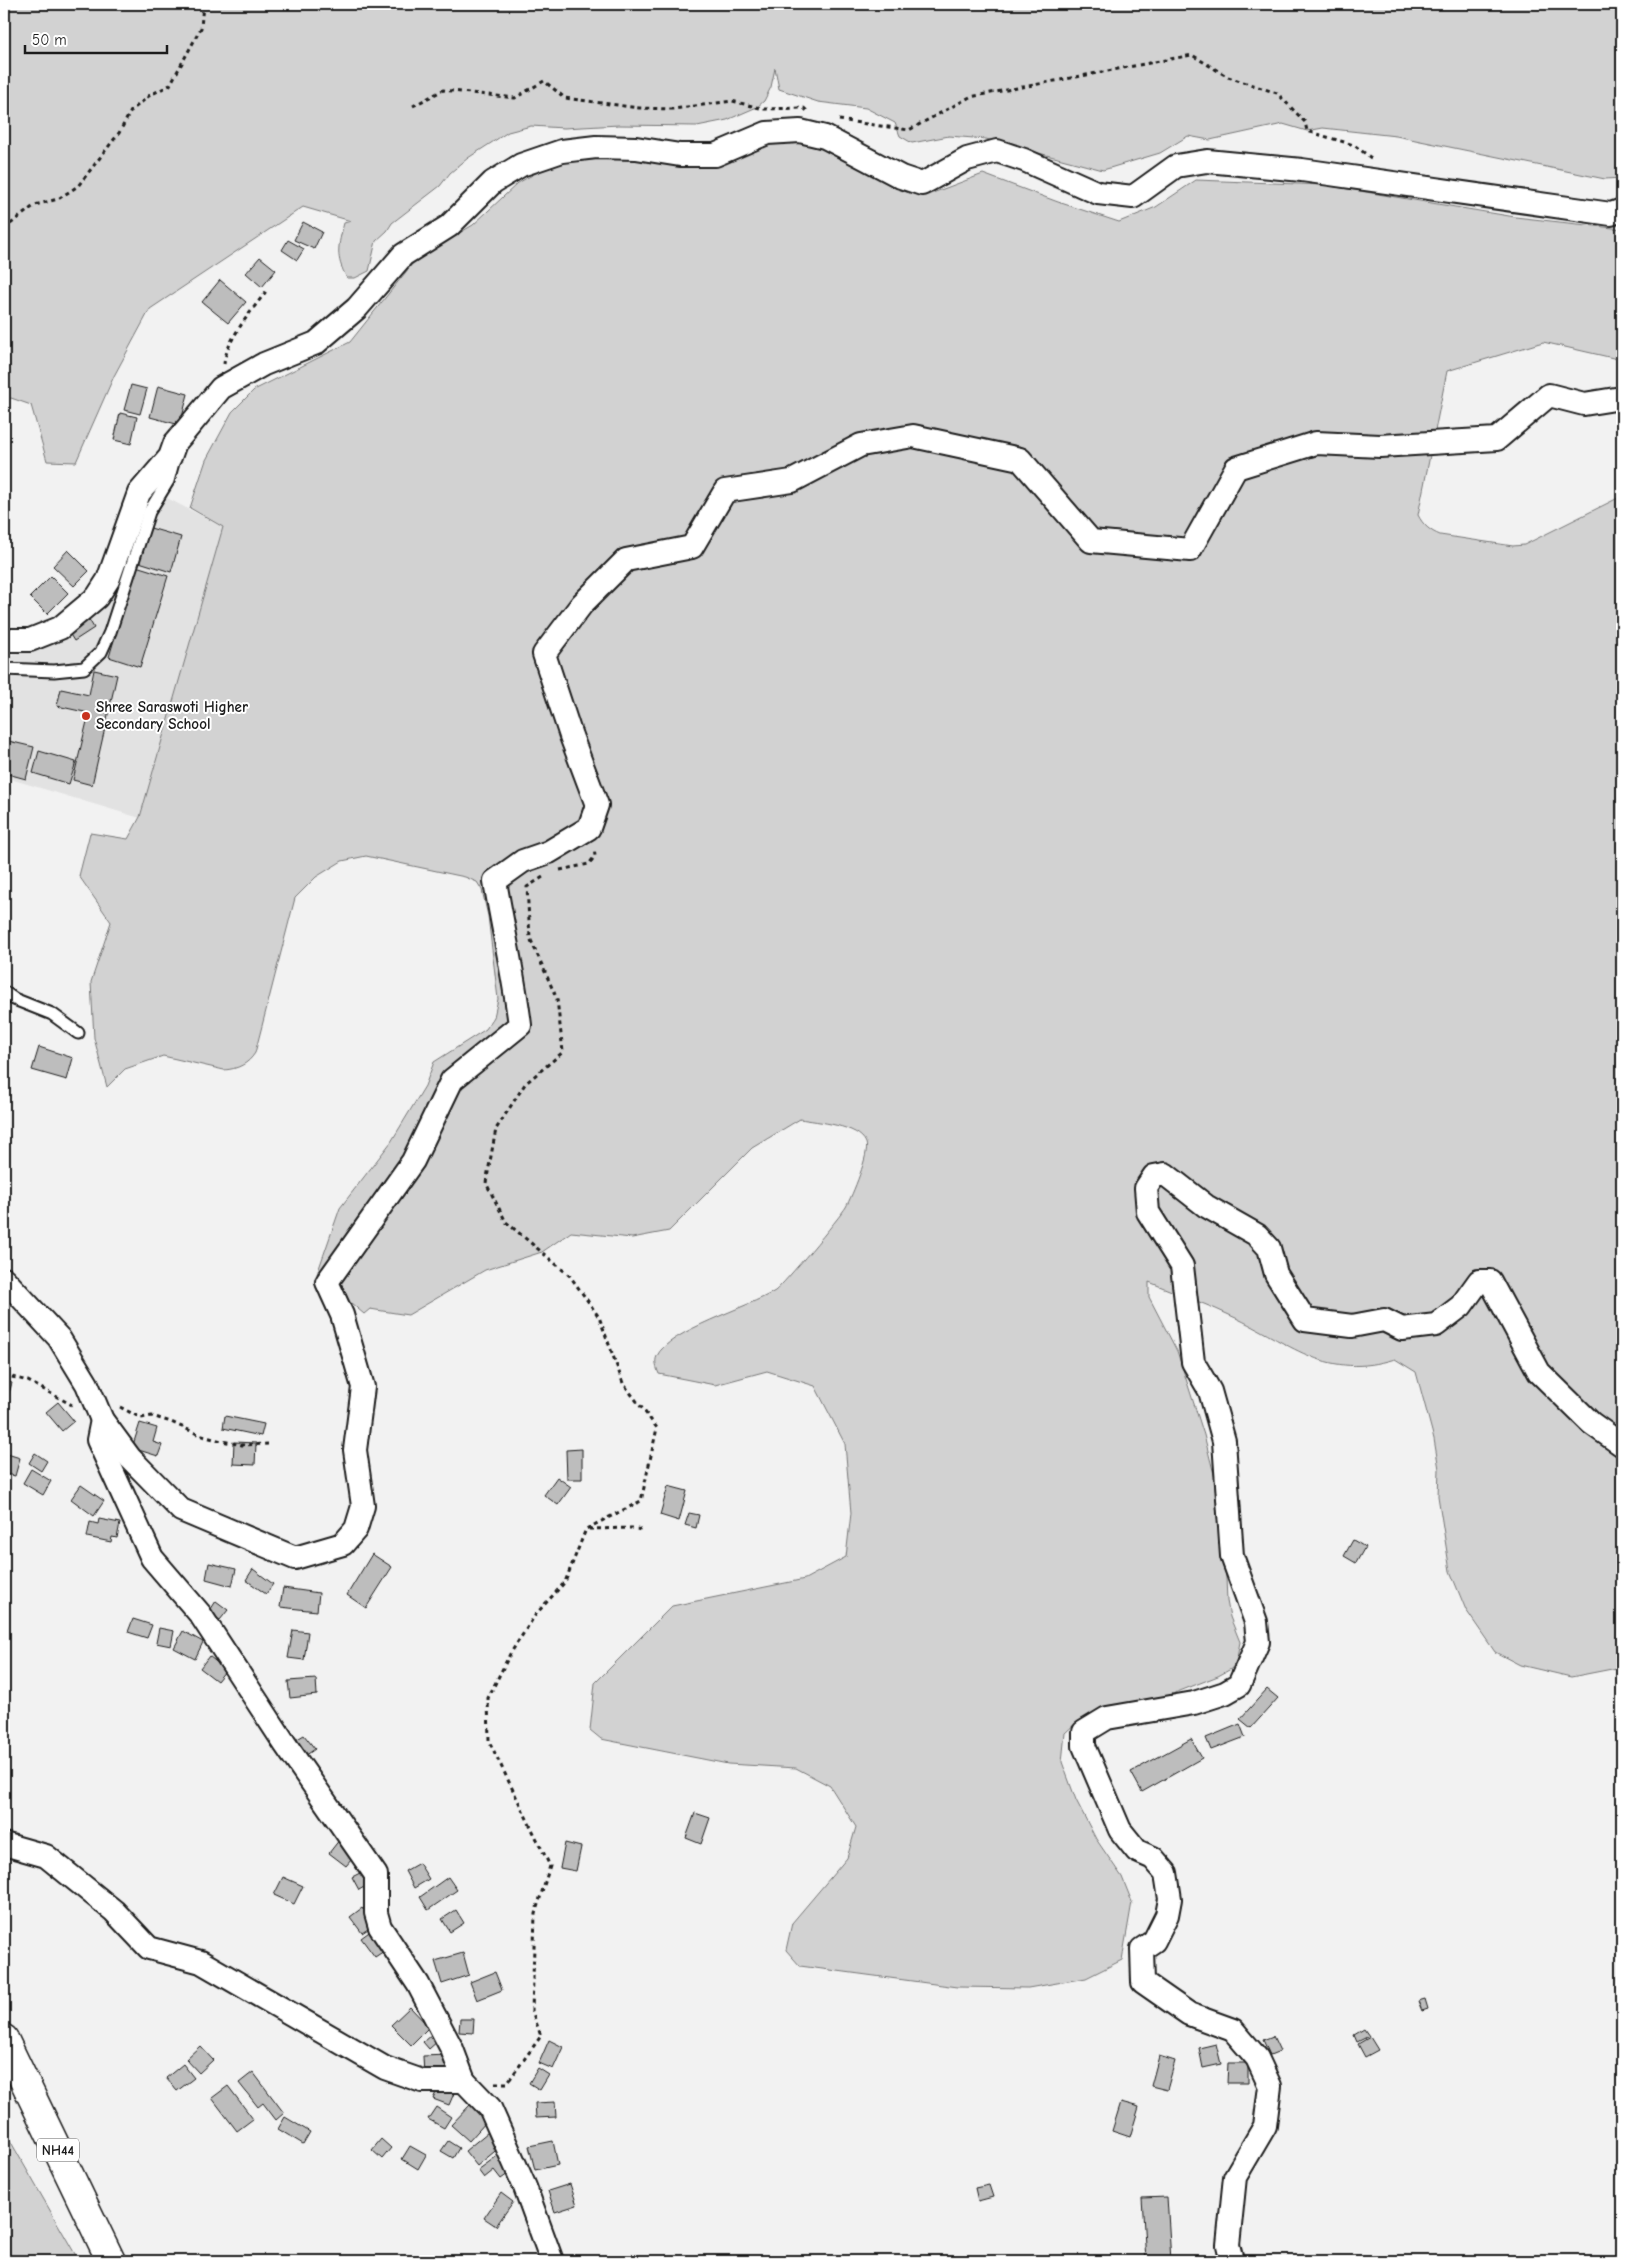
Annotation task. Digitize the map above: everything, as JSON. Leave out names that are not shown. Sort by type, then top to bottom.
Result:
[{"type":"main road","name":"NH44","points":[[4,2039],[111,2261]]},
{"type":"street","points":[[4,640],[30,640],[60,628],[97,597],[108,580],[139,493],[170,457],[175,443],[221,388],[264,364],[316,343],[357,308],[403,255],[449,226],[493,182],[521,165],[562,151],[606,147],[636,148],[680,155],[716,155],[767,133],[800,131],[825,137],[901,177],[922,184],[967,158],[997,151],[1024,160],[1098,194],[1133,197],[1176,166],[1207,161],[1302,170],[1611,214],[1622,210]]},
{"type":"street","points":[[4,1279],[59,1338],[107,1413],[130,1458],[181,1510],[295,1558],[343,1544],[356,1529],[363,1506],[355,1450],[363,1387],[342,1315],[327,1282],[412,1161],[452,1080],[520,1025],[514,979],[495,881],[523,861],[549,852],[589,828],[596,804],[544,654],[582,604],[626,560],[692,547],[725,491],[792,481],[861,445],[913,436],[1020,459],[1091,541],[1190,550],[1236,468],[1316,444],[1380,446],[1497,439],[1549,395],[1584,404],[1615,399],[1622,400]]},
{"type":"street","points":[[1232,2261],[1228,2245],[1236,2177],[1265,2126],[1270,2086],[1257,2058],[1233,2030],[1188,2014],[1143,1982],[1142,1949],[1154,1942],[1167,1915],[1170,1899],[1166,1873],[1153,1858],[1137,1851],[1120,1830],[1084,1746],[1084,1732],[1107,1718],[1194,1703],[1225,1694],[1239,1685],[1258,1642],[1256,1622],[1232,1556],[1224,1442],[1210,1392],[1194,1362],[1182,1266],[1148,1212],[1146,1188],[1154,1176],[1165,1174],[1206,1206],[1257,1235],[1269,1248],[1276,1274],[1305,1320],[1352,1326],[1384,1320],[1402,1329],[1436,1325],[1461,1306],[1479,1281],[1490,1281],[1539,1372],[1591,1424],[1622,1445]]},
{"type":"street","points":[[107,1413],[98,1440],[152,1558],[200,1614],[284,1744],[376,1875],[376,1913],[380,1927],[418,1984],[452,2048],[464,2081],[490,2108],[525,2187],[552,2261]]},
{"type":"street","points":[[4,1844],[46,1856],[114,1911],[149,1948],[201,1962],[385,2068],[422,2081],[464,2081]]},
{"type":"lane","points":[[4,669],[54,671],[84,668],[101,652],[110,632],[148,512],[168,481],[181,436]]},
{"type":"lane","points":[[4,992],[14,999],[52,1014],[78,1033]]},
{"type":"path","points":[[4,229],[35,205],[58,199],[78,186],[119,133],[131,111],[150,95],[170,85],[201,28],[203,4]]},
{"type":"path","points":[[833,120],[857,121],[909,130],[970,97],[1192,55],[1228,77],[1277,93],[1305,122],[1307,131],[1354,145],[1371,158],[1390,183]]},
{"type":"path","points":[[413,106],[443,90],[515,98],[544,81],[565,98],[639,108],[673,109],[732,100],[764,109],[804,108],[810,114]]},
{"type":"path","points":[[221,388],[225,355],[241,327],[267,290]]},
{"type":"path","points":[[464,2081],[507,2083],[540,2036],[532,2011],[535,1914],[550,1866],[489,1741],[488,1698],[510,1654],[536,1614],[565,1582],[586,1529],[641,1501],[657,1428],[623,1384],[599,1317],[570,1276],[506,1222],[486,1183],[496,1130],[525,1084],[563,1052],[557,999],[530,938],[527,887],[551,872],[589,864],[595,856],[589,828]]},
{"type":"path","points":[[4,1375],[28,1381],[107,1413],[123,1408],[141,1418],[152,1416],[215,1440],[242,1445],[268,1444]]},
{"type":"path","points":[[586,1529],[633,1528],[644,1531]]},
{"type":"shaded area","points":[[4,4],[1622,4],[1622,178],[1605,179],[1396,136],[1323,128],[1307,131],[1283,124],[1210,140],[1188,136],[1160,153],[1103,170],[986,139],[949,136],[912,143],[900,136],[895,123],[866,108],[818,102],[779,89],[775,68],[771,87],[764,101],[757,107],[727,120],[697,126],[619,125],[564,128],[531,126],[508,132],[468,158],[450,173],[440,186],[392,223],[387,231],[376,241],[369,271],[355,278],[347,278],[339,257],[340,238],[344,223],[351,221],[303,207],[150,309],[114,376],[76,462],[47,461],[31,405],[11,398],[4,402]]},
{"type":"shaded area","points":[[797,126],[930,194],[983,174],[1119,222],[1156,207],[1196,180],[1324,185],[1515,217],[1622,229],[1622,360],[1543,342],[1447,371],[1418,515],[1427,527],[1440,535],[1513,546],[1524,545],[1622,496],[1622,1667],[1571,1677],[1520,1665],[1495,1652],[1466,1610],[1450,1571],[1438,1496],[1439,1469],[1434,1439],[1416,1372],[1395,1359],[1371,1364],[1350,1365],[1330,1363],[1312,1357],[1227,1314],[1149,1282],[1149,1297],[1177,1351],[1204,1435],[1220,1498],[1224,1532],[1227,1601],[1230,1617],[1240,1642],[1236,1663],[1231,1669],[1218,1676],[1162,1698],[1103,1708],[1077,1722],[1065,1733],[1062,1762],[1076,1800],[1096,1839],[1122,1877],[1132,1902],[1122,1960],[1086,1978],[1028,1988],[957,1987],[800,1966],[786,1950],[792,1923],[847,1858],[856,1827],[830,1786],[796,1768],[728,1764],[601,1739],[590,1730],[595,1683],[672,1606],[805,1579],[846,1557],[851,1513],[845,1444],[815,1386],[767,1371],[715,1385],[659,1374],[656,1361],[657,1356],[664,1347],[676,1338],[710,1320],[775,1291],[780,1286],[834,1224],[846,1207],[856,1185],[867,1148],[862,1137],[847,1128],[837,1125],[800,1119],[752,1148],[669,1231],[632,1238],[571,1232],[542,1252],[485,1270],[408,1315],[370,1309],[364,1314],[317,1274],[340,1208],[391,1142],[425,1086],[434,1062],[486,1029],[494,1017],[498,999],[488,916],[482,890],[477,882],[465,877],[366,856],[342,861],[316,877],[295,898],[255,1053],[246,1063],[238,1067],[224,1070],[163,1056],[125,1069],[107,1087],[94,1038],[91,982],[111,922],[79,876],[90,833],[128,839],[140,817],[223,527],[190,508],[206,460],[232,412],[254,390],[350,342],[417,258],[473,225],[518,183],[568,155],[674,161]]},
{"type":"shaded area","name":"Shree Saraswoti Higher Secondary School","points":[[165,497],[223,527],[140,818],[4,777],[4,655],[11,656],[84,627]]},
{"type":"shaded area","points":[[4,2130],[79,2261],[4,2261]]},
{"type":"building","points":[[303,222],[322,232],[314,249],[294,240]]},
{"type":"building","points":[[288,240],[304,249],[297,260],[282,250]]},
{"type":"building","points":[[260,257],[276,270],[262,287],[246,273]]},
{"type":"building","points":[[220,280],[246,302],[228,323],[202,302]]},
{"type":"building","points":[[131,385],[147,389],[140,414],[124,410]]},
{"type":"building","points":[[158,386],[188,394],[180,425],[150,417]]},
{"type":"building","points":[[120,413],[137,417],[131,444],[114,440]]},
{"type":"building","points":[[147,527],[181,537],[171,572],[136,561]]},
{"type":"building","points":[[68,550],[89,571],[74,586],[53,566]]},
{"type":"building","points":[[136,566],[168,576],[140,667],[109,657]]},
{"type":"building","points":[[51,576],[68,593],[47,614],[30,597]]},
{"type":"building","points":[[87,616],[94,628],[74,641],[66,628]]},
{"type":"building","points":[[94,670],[117,675],[92,785],[73,780],[89,713],[57,706],[61,689],[89,695]]},
{"type":"building","points":[[4,740],[34,747],[26,779],[4,773],[6,763],[4,762]]},
{"type":"building","points":[[39,751],[76,762],[69,784],[33,773]]},
{"type":"building","points":[[39,1047],[73,1058],[67,1080],[32,1070]]},
{"type":"building","points":[[4,1381],[12,1383],[7,1400],[4,1399]]},
{"type":"building","points":[[58,1402],[74,1421],[62,1431],[46,1412]]},
{"type":"building","points":[[225,1416],[264,1424],[261,1436],[223,1428]]},
{"type":"building","points":[[140,1423],[157,1428],[153,1442],[162,1445],[158,1456],[132,1448]]},
{"type":"building","points":[[4,1427],[7,1443],[4,1444]]},
{"type":"building","points":[[234,1442],[256,1443],[255,1465],[233,1464]]},
{"type":"building","points":[[582,1449],[582,1479],[567,1479],[566,1450]]},
{"type":"building","points":[[4,1453],[20,1458],[15,1476],[4,1473]]},
{"type":"building","points":[[35,1453],[47,1461],[41,1471],[29,1463]]},
{"type":"building","points":[[31,1469],[51,1481],[43,1495],[23,1483]]},
{"type":"building","points":[[557,1477],[571,1487],[558,1505],[544,1495]]},
{"type":"building","points":[[81,1485],[104,1501],[94,1516],[71,1499]]},
{"type":"building","points":[[668,1486],[687,1491],[679,1521],[660,1515]]},
{"type":"building","points":[[689,1513],[699,1515],[696,1528],[685,1525]]},
{"type":"building","points":[[99,1519],[120,1523],[117,1538],[112,1537],[111,1542],[87,1537],[90,1522],[98,1524]]},
{"type":"building","points":[[1353,1540],[1365,1547],[1356,1563],[1344,1556]]},
{"type":"building","points":[[372,1554],[392,1567],[366,1608],[347,1595]]},
{"type":"building","points":[[209,1563],[236,1569],[232,1586],[206,1579]]},
{"type":"building","points":[[253,1569],[273,1584],[266,1594],[246,1580]]},
{"type":"building","points":[[283,1588],[319,1593],[317,1611],[280,1607]]},
{"type":"building","points":[[216,1601],[228,1610],[220,1620],[209,1612]]},
{"type":"building","points":[[133,1619],[152,1625],[147,1638],[128,1632]]},
{"type":"building","points":[[159,1628],[174,1631],[171,1646],[156,1643]]},
{"type":"building","points":[[293,1630],[308,1632],[304,1660],[288,1658]]},
{"type":"building","points":[[183,1631],[203,1642],[195,1659],[174,1648]]},
{"type":"building","points":[[209,1656],[226,1670],[217,1681],[200,1668]]},
{"type":"building","points":[[316,1679],[317,1695],[290,1698],[288,1681]]},
{"type":"building","points":[[1267,1689],[1278,1698],[1251,1728],[1240,1719]]},
{"type":"building","points":[[1240,1724],[1245,1737],[1211,1750],[1206,1738]]},
{"type":"building","points":[[304,1735],[315,1749],[305,1756],[294,1741]]},
{"type":"building","points":[[1191,1739],[1202,1758],[1142,1792],[1131,1772]]},
{"type":"building","points":[[695,1813],[710,1818],[701,1844],[686,1838]]},
{"type":"building","points":[[340,1839],[357,1853],[346,1866],[329,1853]]},
{"type":"building","points":[[565,1843],[581,1847],[576,1871],[560,1868]]},
{"type":"building","points":[[419,1863],[429,1879],[414,1888],[405,1871]]},
{"type":"building","points":[[362,1872],[369,1884],[359,1890],[352,1877]]},
{"type":"building","points":[[283,1877],[303,1886],[294,1904],[274,1895]]},
{"type":"building","points":[[448,1877],[457,1890],[428,1910],[420,1897]]},
{"type":"building","points":[[362,1908],[374,1925],[362,1933],[350,1917]]},
{"type":"building","points":[[456,1910],[464,1923],[450,1932],[442,1919]]},
{"type":"building","points":[[376,1927],[390,1947],[375,1957],[361,1938]]},
{"type":"building","points":[[463,1953],[469,1975],[442,1984],[435,1961]]},
{"type":"building","points":[[495,1972],[502,1990],[477,2000],[470,1982]]},
{"type":"building","points":[[1425,1999],[1428,2009],[1422,2011],[1418,2001]]},
{"type":"building","points":[[410,2007],[429,2027],[411,2045],[391,2025]]},
{"type":"building","points":[[460,2019],[474,2019],[473,2033],[459,2032]]},
{"type":"building","points":[[1364,2029],[1369,2036],[1357,2042],[1354,2035]]},
{"type":"building","points":[[433,2033],[439,2040],[429,2049],[423,2042]]},
{"type":"building","points":[[1273,2036],[1280,2051],[1270,2055],[1263,2040]]},
{"type":"building","points":[[1370,2037],[1378,2050],[1365,2057],[1358,2044]]},
{"type":"building","points":[[549,2040],[563,2047],[553,2069],[539,2063]]},
{"type":"building","points":[[1216,2044],[1221,2064],[1203,2068],[1199,2048]]},
{"type":"building","points":[[200,2046],[213,2060],[199,2073],[186,2059]]},
{"type":"building","points":[[447,2055],[448,2074],[424,2075],[423,2056]]},
{"type":"building","points":[[1159,2056],[1175,2061],[1167,2090],[1151,2086]]},
{"type":"building","points":[[1228,2063],[1248,2063],[1248,2083],[1227,2083]]},
{"type":"building","points":[[183,2064],[194,2078],[177,2091],[166,2078]]},
{"type":"building","points":[[538,2068],[549,2075],[540,2090],[529,2083]]},
{"type":"building","points":[[253,2072],[284,2113],[276,2120],[263,2103],[258,2107],[239,2083]]},
{"type":"building","points":[[440,2084],[455,2091],[449,2105],[433,2099]]},
{"type":"building","points":[[228,2086],[253,2119],[237,2131],[212,2098]]},
{"type":"building","points":[[555,2102],[556,2117],[536,2118],[535,2103]]},
{"type":"building","points":[[1121,2102],[1139,2107],[1130,2137],[1112,2131]]},
{"type":"building","points":[[470,2105],[487,2121],[469,2141],[451,2125]]},
{"type":"building","points":[[436,2107],[451,2117],[444,2128],[428,2119]]},
{"type":"building","points":[[285,2117],[310,2132],[303,2144],[278,2129]]},
{"type":"building","points":[[488,2132],[500,2147],[477,2166],[465,2151]]},
{"type":"building","points":[[381,2139],[391,2148],[382,2159],[372,2150]]},
{"type":"building","points":[[448,2141],[459,2148],[453,2158],[441,2151]]},
{"type":"building","points":[[553,2141],[558,2165],[535,2170],[529,2146]]},
{"type":"building","points":[[410,2146],[426,2155],[418,2169],[402,2159]]},
{"type":"building","points":[[500,2154],[512,2171],[501,2179],[494,2170],[484,2178],[478,2170]]},
{"type":"building","points":[[570,2184],[577,2205],[555,2212],[548,2191]]},
{"type":"building","points":[[989,2185],[993,2197],[978,2201],[975,2188]]},
{"type":"building","points":[[501,2193],[513,2202],[496,2226],[484,2218]]},
{"type":"building","points":[[1167,2197],[1171,2261],[1146,2261],[1142,2198]]},
{"type":"place","name":"Shree Saraswoti Higher Secondary School","points":[[86,716]]}]
